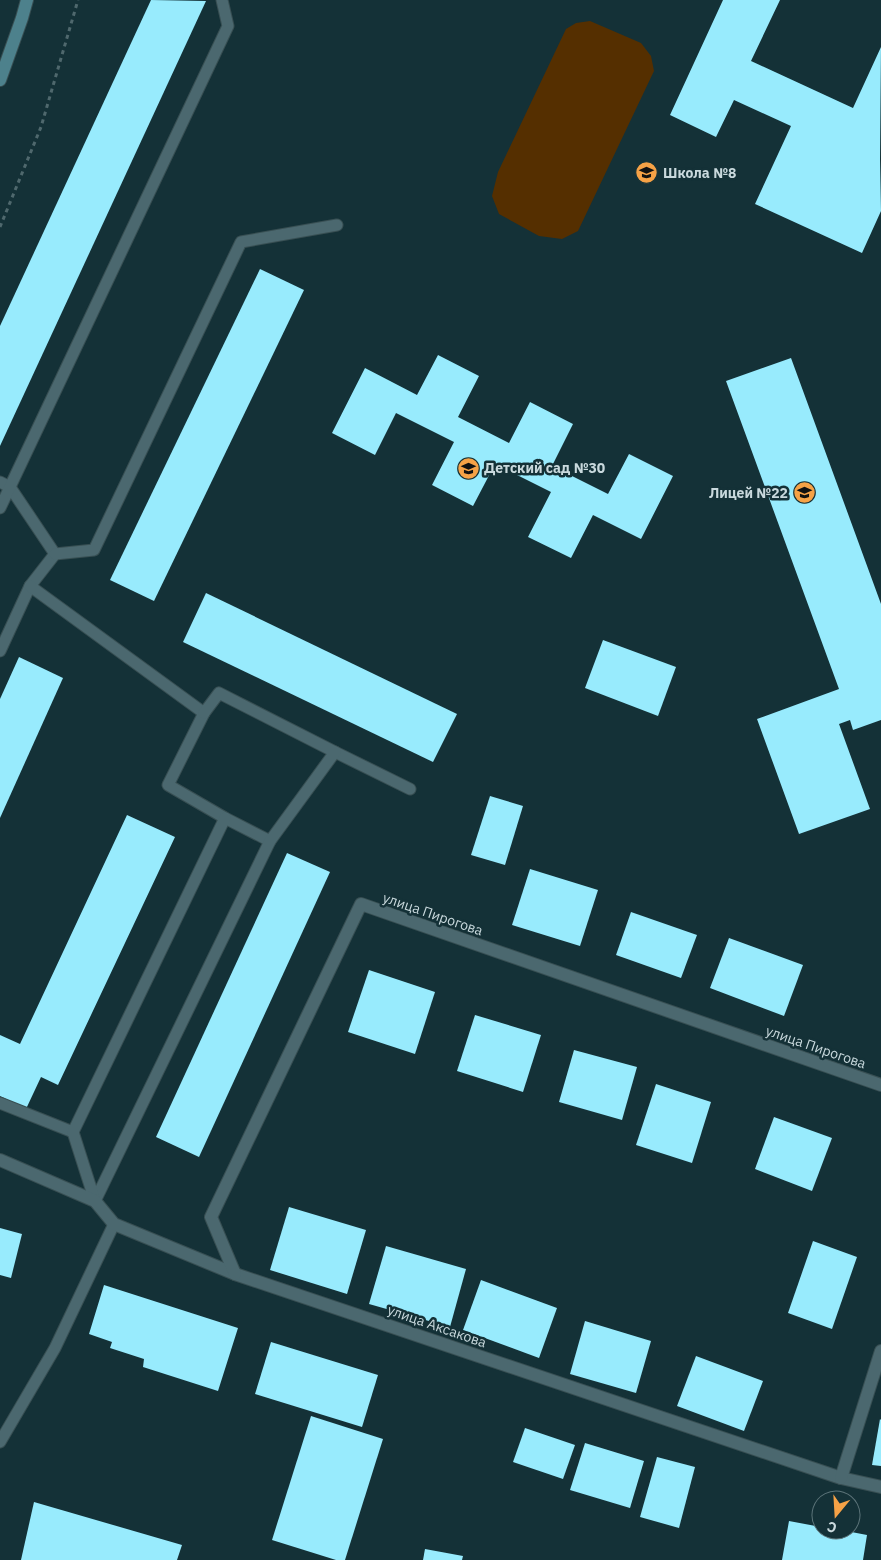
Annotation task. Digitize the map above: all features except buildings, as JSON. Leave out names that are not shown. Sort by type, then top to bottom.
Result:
[{"type":"street","points":[[0,80],[26,0]]},
{"type":"street","name":"улица Пирогова","points":[[235,1274],[212,1216],[361,904],[881,1085]]},
{"type":"street","name":"улица Аксакова","points":[[0,1160],[95,1201],[114,1224],[235,1274],[842,1478],[881,1487]]},
{"type":"street","points":[[842,1478],[881,1351]]},
{"type":"lane","points":[[0,508],[5,485],[228,26],[222,0]]},
{"type":"lane","points":[[0,651],[30,586],[54,554],[94,550],[241,242],[337,225]]},
{"type":"lane","points":[[5,485],[54,554]]},
{"type":"lane","points":[[30,586],[204,713]]},
{"type":"lane","points":[[270,841],[168,785],[204,713],[220,692],[410,789]]},
{"type":"lane","points":[[95,1201],[270,841],[335,752]]},
{"type":"lane","points":[[95,1201],[73,1132],[225,818]]},
{"type":"lane","points":[[0,1103],[73,1132]]},
{"type":"lane","points":[[0,1442],[55,1348],[114,1224]]},
{"type":"path","points":[[0,226],[41,127],[78,0]]},
{"type":"shaded area","points":[[590,21],[641,43],[651,56],[654,71],[578,231],[562,239],[539,236],[499,214],[492,196],[498,172],[566,29],[576,23]]},
{"type":"place","name":"Школа №8","points":[[647,173]]},
{"type":"place","name":"Детский сад №30","points":[[468,468]]},
{"type":"place","name":"Лицей №22","points":[[804,493]]}]
